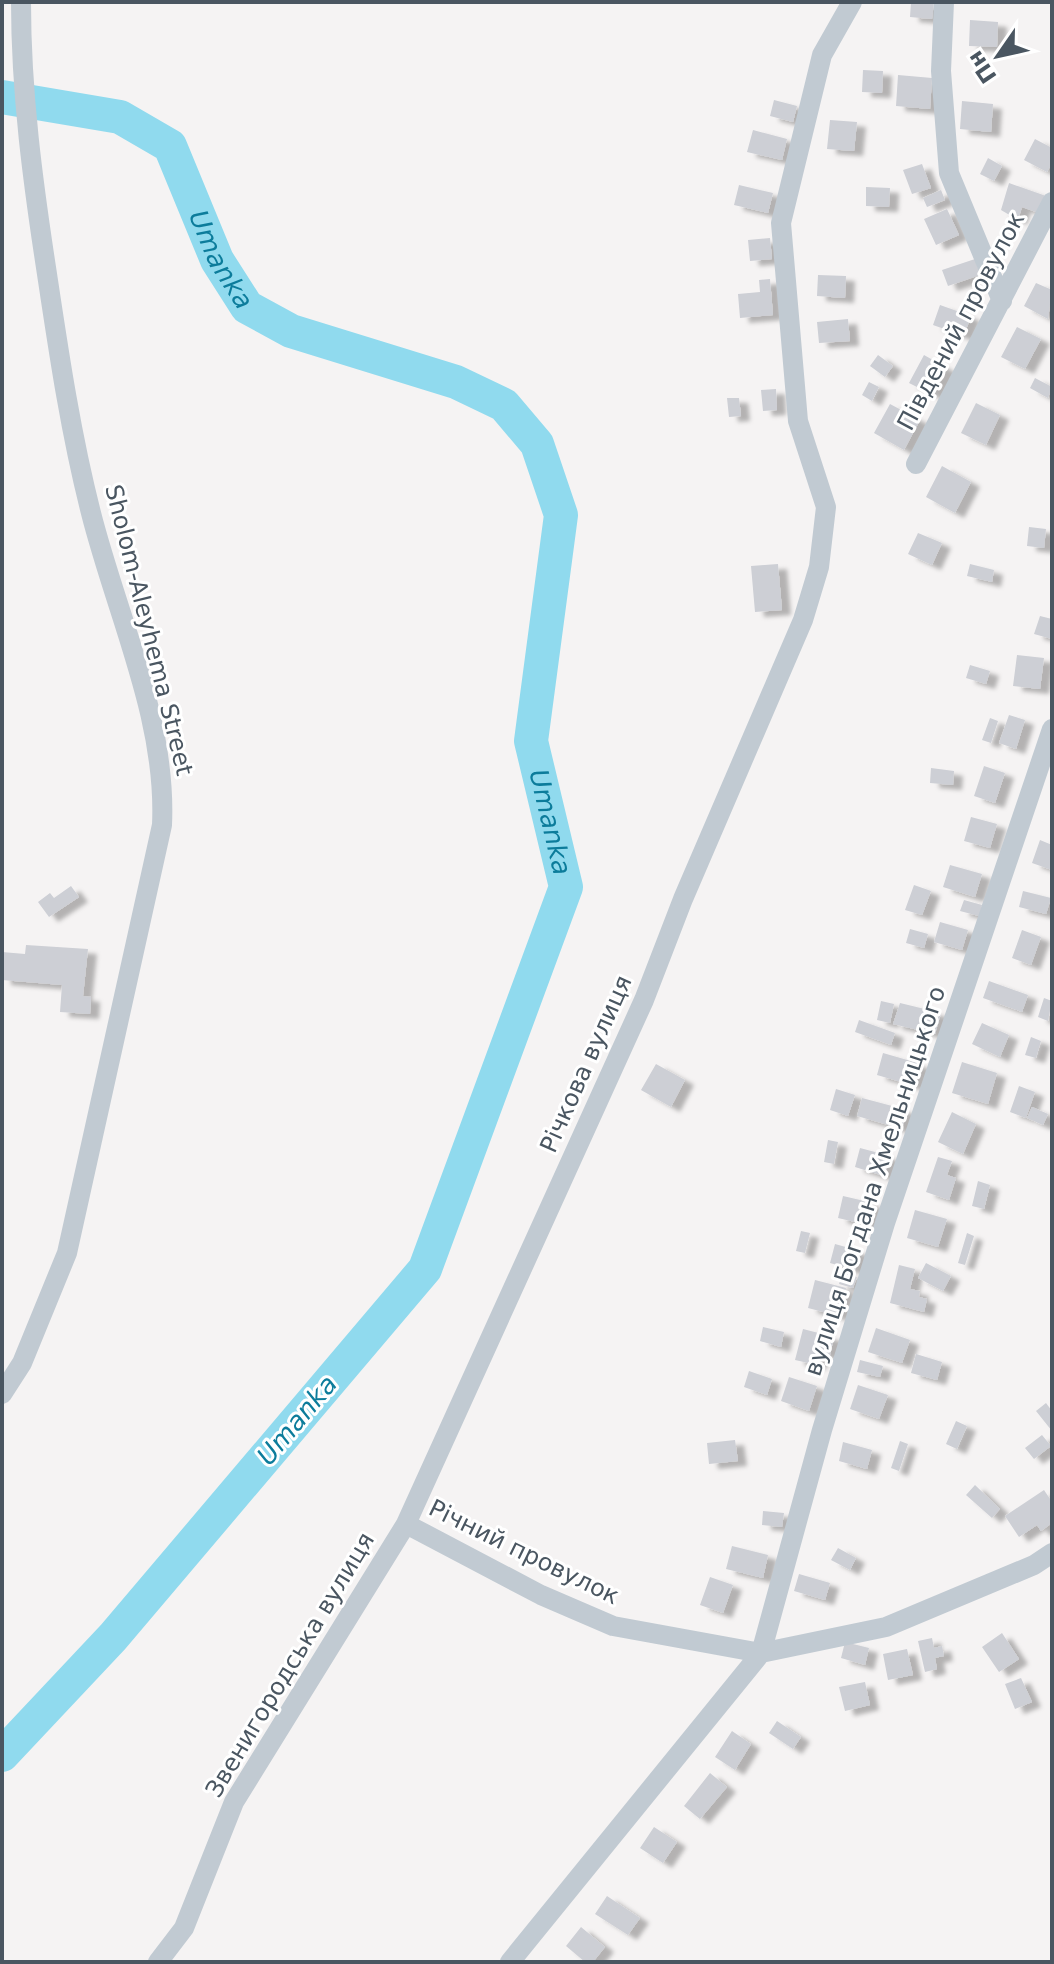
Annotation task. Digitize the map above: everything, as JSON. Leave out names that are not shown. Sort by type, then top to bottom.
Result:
[{"type":"street","name":"Sholom-Aleyhema Street","points":[[2,1394],[22,1363],[67,1253],[162,825],[164,780],[144,697],[91,513],[60,362],[28,153],[21,64],[21,2]]},
{"type":"street","name":"Річкова вулиця","points":[[406,1524],[644,1000],[683,899],[803,620],[819,567],[826,507],[798,421],[781,223],[822,55],[852,2]]},
{"type":"street","points":[[944,2],[941,71],[949,173],[1002,301]]},
{"type":"street","name":"Південий провулок","points":[[916,464],[1052,202]]},
{"type":"street","name":"вулиця Богдана Хмельницького","points":[[761,1653],[822,1430],[885,1223],[1052,729]]},
{"type":"street","name":"Річний провулок","points":[[406,1524],[541,1595],[613,1626],[761,1653]]},
{"type":"street","name":"Звенигородська вулиця","points":[[158,1962],[184,1928],[234,1802],[406,1524]]},
{"type":"street","points":[[510,1962],[761,1653],[886,1627],[1034,1565],[1052,1553]]},
{"type":"building","points":[[911,2],[934,2],[932,19],[910,17]]},
{"type":"building","points":[[970,20],[998,22],[997,47],[969,46]]},
{"type":"building","points":[[863,70],[883,71],[882,93],[862,92]]},
{"type":"building","points":[[898,75],[932,78],[930,109],[896,106]]},
{"type":"building","points":[[774,100],[797,106],[793,122],[770,116]]},
{"type":"building","points":[[962,101],[993,104],[991,132],[960,129]]},
{"type":"building","points":[[830,120],[857,122],[854,151],[827,149]]},
{"type":"building","points":[[753,130],[787,139],[782,160],[747,152]]},
{"type":"building","points":[[1035,139],[1052,148],[1052,163],[1047,172],[1024,160]]},
{"type":"building","points":[[988,158],[1002,166],[994,181],[980,174]]},
{"type":"building","points":[[922,164],[931,188],[912,194],[903,170]]},
{"type":"building","points":[[1009,183],[1046,196],[1039,213],[1022,207],[1018,220],[1001,210]]},
{"type":"building","points":[[739,185],[773,193],[768,213],[734,205]]},
{"type":"building","points":[[866,187],[890,188],[889,207],[866,206]]},
{"type":"building","points":[[941,190],[945,200],[927,207],[923,198]]},
{"type":"building","points":[[947,209],[959,235],[936,245],[924,219]]},
{"type":"building","points":[[770,238],[772,259],[750,261],[748,240]]},
{"type":"building","points":[[975,259],[980,275],[948,286],[942,270]]},
{"type":"building","points":[[818,275],[846,276],[845,298],[817,296]]},
{"type":"building","points":[[770,279],[773,315],[740,318],[738,294],[760,292],[759,280]]},
{"type":"building","points":[[1036,283],[1052,290],[1048,319],[1024,306]]},
{"type":"building","points":[[940,305],[971,316],[964,336],[933,325]]},
{"type":"building","points":[[848,319],[850,341],[819,343],[817,322]]},
{"type":"building","points":[[1017,327],[1041,339],[1025,369],[1001,357]]},
{"type":"building","points":[[878,355],[893,366],[885,377],[870,366]]},
{"type":"building","points":[[924,355],[947,368],[933,395],[909,383]]},
{"type":"building","points":[[1035,378],[1052,387],[1048,398],[1030,388]]},
{"type":"building","points":[[869,382],[879,387],[872,401],[862,395]]},
{"type":"building","points":[[776,389],[777,410],[763,411],[761,390]]},
{"type":"building","points":[[727,398],[739,398],[741,416],[729,417]]},
{"type":"building","points":[[976,403],[1000,415],[986,445],[961,433]]},
{"type":"building","points":[[890,404],[920,420],[904,450],[874,433]]},
{"type":"building","points":[[942,466],[971,482],[955,513],[926,497]]},
{"type":"building","points":[[1029,527],[1046,529],[1044,548],[1027,546]]},
{"type":"building","points":[[918,533],[942,543],[932,565],[908,554]]},
{"type":"building","points":[[778,564],[782,610],[755,612],[751,566]]},
{"type":"building","points":[[970,564],[994,570],[992,582],[967,576]]},
{"type":"building","points":[[1040,616],[1052,619],[1052,639],[1034,634]]},
{"type":"building","points":[[1017,655],[1044,658],[1040,689],[1013,686]]},
{"type":"building","points":[[970,665],[990,671],[986,684],[966,678]]},
{"type":"building","points":[[1009,715],[1025,720],[1016,749],[999,743]]},
{"type":"building","points":[[990,718],[998,721],[991,743],[982,740]]},
{"type":"building","points":[[984,766],[1005,773],[995,803],[974,796]]},
{"type":"building","points":[[931,768],[954,771],[953,785],[930,783]]},
{"type":"building","points":[[971,817],[997,824],[990,848],[964,841]]},
{"type":"building","points":[[1040,840],[1052,845],[1052,870],[1032,863]]},
{"type":"building","points":[[950,865],[982,874],[975,897],[943,887]]},
{"type":"building","points":[[914,885],[931,891],[922,915],[905,910]]},
{"type":"building","points":[[71,886],[79,897],[49,917],[38,902],[50,893],[54,898]]},
{"type":"building","points":[[1023,891],[1051,898],[1046,914],[1019,907]]},
{"type":"building","points":[[964,900],[982,905],[979,916],[960,911]]},
{"type":"building","points":[[940,922],[968,930],[962,950],[934,942]]},
{"type":"building","points":[[910,929],[928,934],[924,948],[906,943]]},
{"type":"building","points":[[1022,930],[1041,937],[1031,965],[1012,958]]},
{"type":"building","points":[[26,945],[88,949],[83,996],[91,997],[90,1014],[60,1012],[62,985],[2,980],[2,952],[25,954]]},
{"type":"building","points":[[989,981],[1028,995],[1022,1012],[983,998]]},
{"type":"building","points":[[1044,998],[1052,1001],[1048,1021],[1038,1017]]},
{"type":"building","points":[[881,1001],[894,1004],[890,1023],[877,1020]]},
{"type":"building","points":[[900,1003],[941,1013],[935,1034],[893,1024]]},
{"type":"building","points":[[859,1020],[895,1033],[891,1045],[855,1032]]},
{"type":"building","points":[[982,1023],[1009,1035],[1000,1057],[972,1044]]},
{"type":"building","points":[[1031,1037],[1041,1041],[1036,1058],[1025,1055]]},
{"type":"building","points":[[883,1053],[921,1064],[915,1086],[877,1075]]},
{"type":"building","points":[[962,1062],[997,1073],[988,1104],[952,1093]]},
{"type":"building","points":[[656,1064],[685,1080],[671,1107],[641,1090]]},
{"type":"building","points":[[1019,1086],[1035,1092],[1026,1118],[1010,1112]]},
{"type":"building","points":[[836,1089],[855,1095],[848,1116],[830,1110]]},
{"type":"building","points":[[862,1098],[907,1110],[902,1129],[857,1116]]},
{"type":"building","points":[[1032,1107],[1048,1114],[1043,1125],[1027,1118]]},
{"type":"building","points":[[952,1112],[976,1124],[963,1154],[938,1142]]},
{"type":"building","points":[[828,1140],[838,1142],[834,1164],[824,1162]]},
{"type":"building","points":[[860,1148],[890,1156],[884,1176],[855,1167]]},
{"type":"building","points":[[938,1157],[952,1161],[947,1175],[956,1178],[949,1200],[926,1192]]},
{"type":"building","points":[[978,1181],[990,1185],[984,1209],[972,1206]]},
{"type":"building","points":[[843,1196],[873,1203],[868,1225],[838,1218]]},
{"type":"building","points":[[915,1210],[947,1219],[938,1247],[907,1238]]},
{"type":"building","points":[[801,1231],[810,1233],[805,1253],[796,1251]]},
{"type":"building","points":[[967,1233],[974,1236],[965,1265],[958,1263]]},
{"type":"building","points":[[835,1244],[860,1251],[855,1270],[830,1263]]},
{"type":"building","points":[[926,1263],[951,1276],[943,1291],[918,1278]]},
{"type":"building","points":[[899,1265],[915,1269],[910,1289],[920,1291],[919,1297],[927,1299],[924,1312],[890,1303]]},
{"type":"building","points":[[843,1272],[857,1277],[853,1288],[839,1284]]},
{"type":"building","points":[[815,1280],[846,1288],[839,1316],[808,1308]]},
{"type":"building","points":[[763,1327],[784,1332],[781,1347],[760,1341]]},
{"type":"building","points":[[876,1328],[910,1340],[902,1363],[868,1352]]},
{"type":"building","points":[[803,1329],[834,1337],[830,1355],[820,1353],[817,1365],[795,1360]]},
{"type":"building","points":[[916,1354],[942,1362],[937,1380],[911,1373]]},
{"type":"building","points":[[860,1360],[883,1366],[880,1377],[857,1372]]},
{"type":"building","points":[[749,1371],[772,1379],[767,1395],[744,1387]]},
{"type":"building","points":[[789,1377],[817,1386],[809,1411],[781,1401]]},
{"type":"building","points":[[858,1385],[888,1395],[879,1419],[850,1409]]},
{"type":"building","points":[[1046,1403],[1052,1411],[1052,1431],[1036,1411]]},
{"type":"building","points":[[956,1421],[967,1426],[957,1449],[946,1444]]},
{"type":"building","points":[[1042,1435],[1051,1446],[1034,1459],[1025,1448]]},
{"type":"building","points":[[735,1440],[738,1461],[709,1464],[707,1443]]},
{"type":"building","points":[[900,1441],[908,1444],[899,1471],[891,1468]]},
{"type":"building","points":[[843,1442],[872,1450],[867,1469],[839,1461]]},
{"type":"building","points":[[975,1485],[1000,1509],[992,1518],[966,1495]]},
{"type":"building","points":[[1044,1490],[1052,1502],[1052,1523],[1041,1531],[1037,1525],[1019,1537],[1005,1516]]},
{"type":"building","points":[[763,1511],[784,1513],[782,1527],[762,1525]]},
{"type":"building","points":[[732,1546],[768,1555],[763,1578],[726,1569]]},
{"type":"building","points":[[838,1548],[856,1558],[850,1570],[831,1560]]},
{"type":"building","points":[[799,1574],[830,1583],[825,1600],[794,1591]]},
{"type":"building","points":[[710,1577],[733,1585],[723,1613],[700,1605]]},
{"type":"building","points":[[1002,1633],[1019,1659],[999,1672],[982,1647]]},
{"type":"building","points":[[932,1638],[934,1648],[942,1646],[944,1656],[935,1658],[937,1669],[925,1672],[918,1641]]},
{"type":"building","points":[[845,1642],[869,1648],[865,1665],[841,1658]]},
{"type":"building","points":[[907,1649],[913,1675],[888,1680],[883,1654]]},
{"type":"building","points":[[1021,1678],[1032,1702],[1015,1709],[1005,1684]]},
{"type":"building","points":[[865,1682],[870,1705],[845,1711],[839,1687]]},
{"type":"building","points":[[777,1721],[801,1737],[793,1749],[769,1733]]},
{"type":"building","points":[[732,1731],[751,1744],[735,1770],[715,1757]]},
{"type":"building","points":[[710,1773],[727,1787],[700,1819],[684,1806]]},
{"type":"building","points":[[654,1827],[677,1842],[663,1863],[640,1848]]},
{"type":"building","points":[[607,1896],[640,1918],[628,1935],[595,1914]]},
{"type":"building","points":[[581,1927],[605,1947],[593,1962],[585,1962],[566,1946]]},
{"type":"waterway","name":"Umanka","points":[[2,97],[120,117],[170,146],[217,260],[247,307],[291,331],[456,382],[504,405],[537,444],[561,515],[531,741],[566,887],[425,1269],[113,1637],[2,1755]]}]
